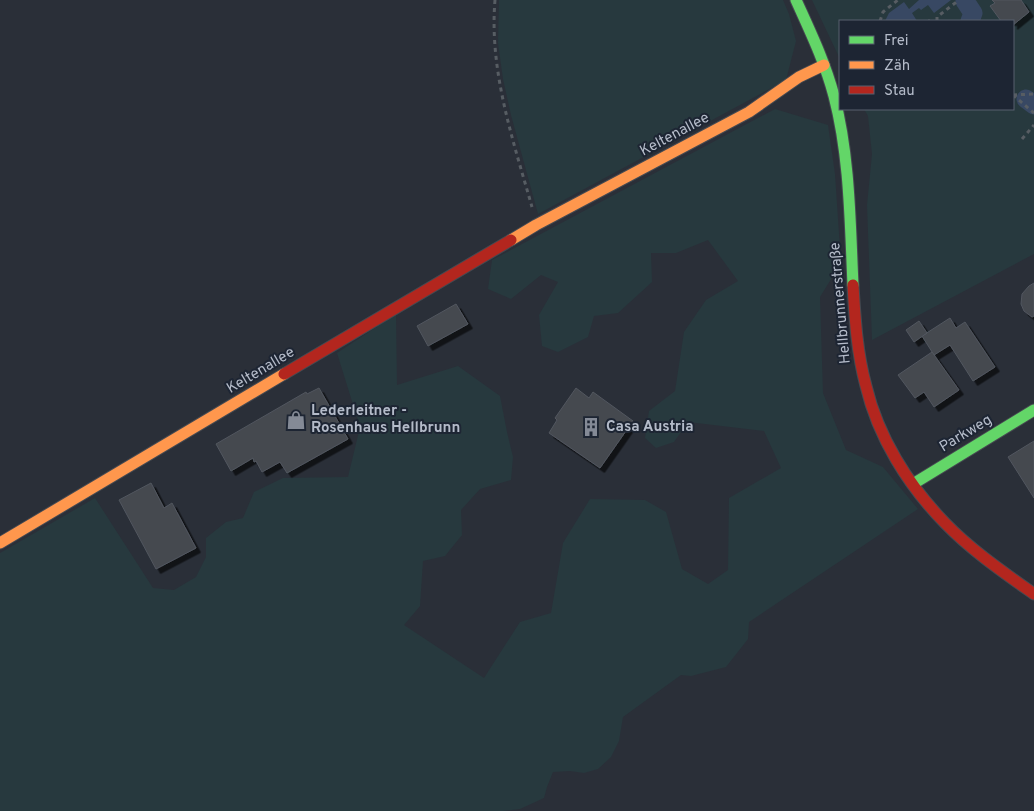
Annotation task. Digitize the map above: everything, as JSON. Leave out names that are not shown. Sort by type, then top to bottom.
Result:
[{"type":"street","name":"Hellbrunnerstraße","points":[[796,0],[824,65],[832,89],[846,153],[857,346],[862,372],[878,422],[895,457],[913,484],[945,522],[965,541],[1034,594]]},
{"type":"street","name":"Keltenallee","points":[[0,543],[536,225],[749,112],[799,77],[824,65]]},
{"type":"street","name":"Parkweg","points":[[913,484],[1034,410]]},
{"type":"path","points":[[495,0],[494,43],[502,95],[536,225]]},
{"type":"path","points":[[880,20],[883,12],[898,0]]},
{"type":"path","points":[[937,20],[936,17],[959,0]]},
{"type":"path","points":[[1014,95],[1034,94]]},
{"type":"path","points":[[1014,96],[1034,113]]},
{"type":"path","points":[[1022,139],[1034,125]]},
{"type":"shaded area","points":[[499,0],[783,0],[796,41],[786,80],[538,214],[503,79],[498,43]]},
{"type":"shaded area","points":[[812,0],[1034,0],[1034,254],[872,340],[867,205],[872,154],[868,116],[865,110],[1014,110],[1014,20],[839,20],[839,57]]},
{"type":"shaded area","points":[[775,109],[828,125],[835,174],[841,263],[820,297],[823,393],[846,450],[883,467],[918,509],[749,622],[748,639],[726,667],[691,676],[681,675],[623,717],[619,741],[611,757],[598,769],[584,773],[570,771],[553,772],[544,798],[520,809],[503,811],[0,811],[0,553],[95,498],[153,588],[174,590],[196,577],[206,557],[206,538],[226,522],[243,518],[254,492],[283,478],[348,477],[360,427],[337,353],[396,314],[397,385],[458,366],[500,396],[513,457],[511,480],[480,489],[461,510],[462,535],[445,556],[423,561],[420,606],[404,625],[484,678],[520,622],[551,613],[563,543],[590,499],[645,500],[666,512],[682,569],[708,584],[728,570],[729,498],[781,468],[764,431],[688,422],[674,442],[656,448],[645,438],[649,411],[675,391],[684,332],[706,300],[738,281],[708,240],[676,253],[651,253],[652,282],[618,313],[594,316],[588,337],[558,352],[542,346],[539,315],[558,282],[541,275],[511,299],[488,289],[492,260]]},
{"type":"water","points":[[919,0],[951,0],[934,13],[928,5],[921,10],[919,8],[912,13],[916,20],[886,20],[889,13],[904,2],[909,9]]},
{"type":"building","points":[[992,0],[1021,0],[1029,12],[1014,24],[1014,20],[1000,20],[990,6],[995,3]]},
{"type":"building","points":[[1034,283],[1034,316],[1032,317],[1024,311],[1021,304],[1022,294]]},
{"type":"building","points":[[456,304],[468,324],[428,346],[417,326]]},
{"type":"building","points":[[950,318],[956,328],[965,322],[995,367],[973,381],[950,345],[934,355],[922,336]]},
{"type":"building","points":[[919,321],[927,333],[914,342],[906,330]]},
{"type":"building","points":[[932,352],[959,390],[934,407],[924,392],[915,398],[898,375]]},
{"type":"building","points":[[319,388],[348,439],[287,473],[280,462],[262,472],[253,458],[231,471],[216,444],[306,392],[307,394]]},
{"type":"building","name":"Casa Austria","points":[[576,388],[589,398],[593,392],[633,421],[600,468],[549,433],[557,420],[555,418]]},
{"type":"building","points":[[1034,441],[1034,498],[1008,457]]},
{"type":"building","points":[[151,483],[164,508],[172,503],[196,548],[156,569],[119,500]]},
{"type":"waterway","points":[[965,1],[973,13],[970,20]]},
{"type":"waterway","points":[[1026,99],[1034,105]]},
{"type":"traffic: fast","points":[[796,0],[826,71],[839,119],[846,166],[853,285]]},
{"type":"traffic: fast","points":[[913,484],[1034,410]]},
{"type":"traffic: slow","points":[[511,240],[749,112],[799,77],[824,65]]},
{"type":"traffic: slow","points":[[0,543],[284,374]]},
{"type":"traffic: jam","points":[[284,374],[511,240]]},
{"type":"traffic: jam","points":[[853,285],[858,349],[863,374],[878,424],[896,459],[919,493],[955,533],[1034,594]]},
{"type":"place","name":"Lederleitner - Rosenhaus Hellbrunn","points":[[296,420]]},
{"type":"place","name":"Casa Austria","points":[[591,427]]}]
